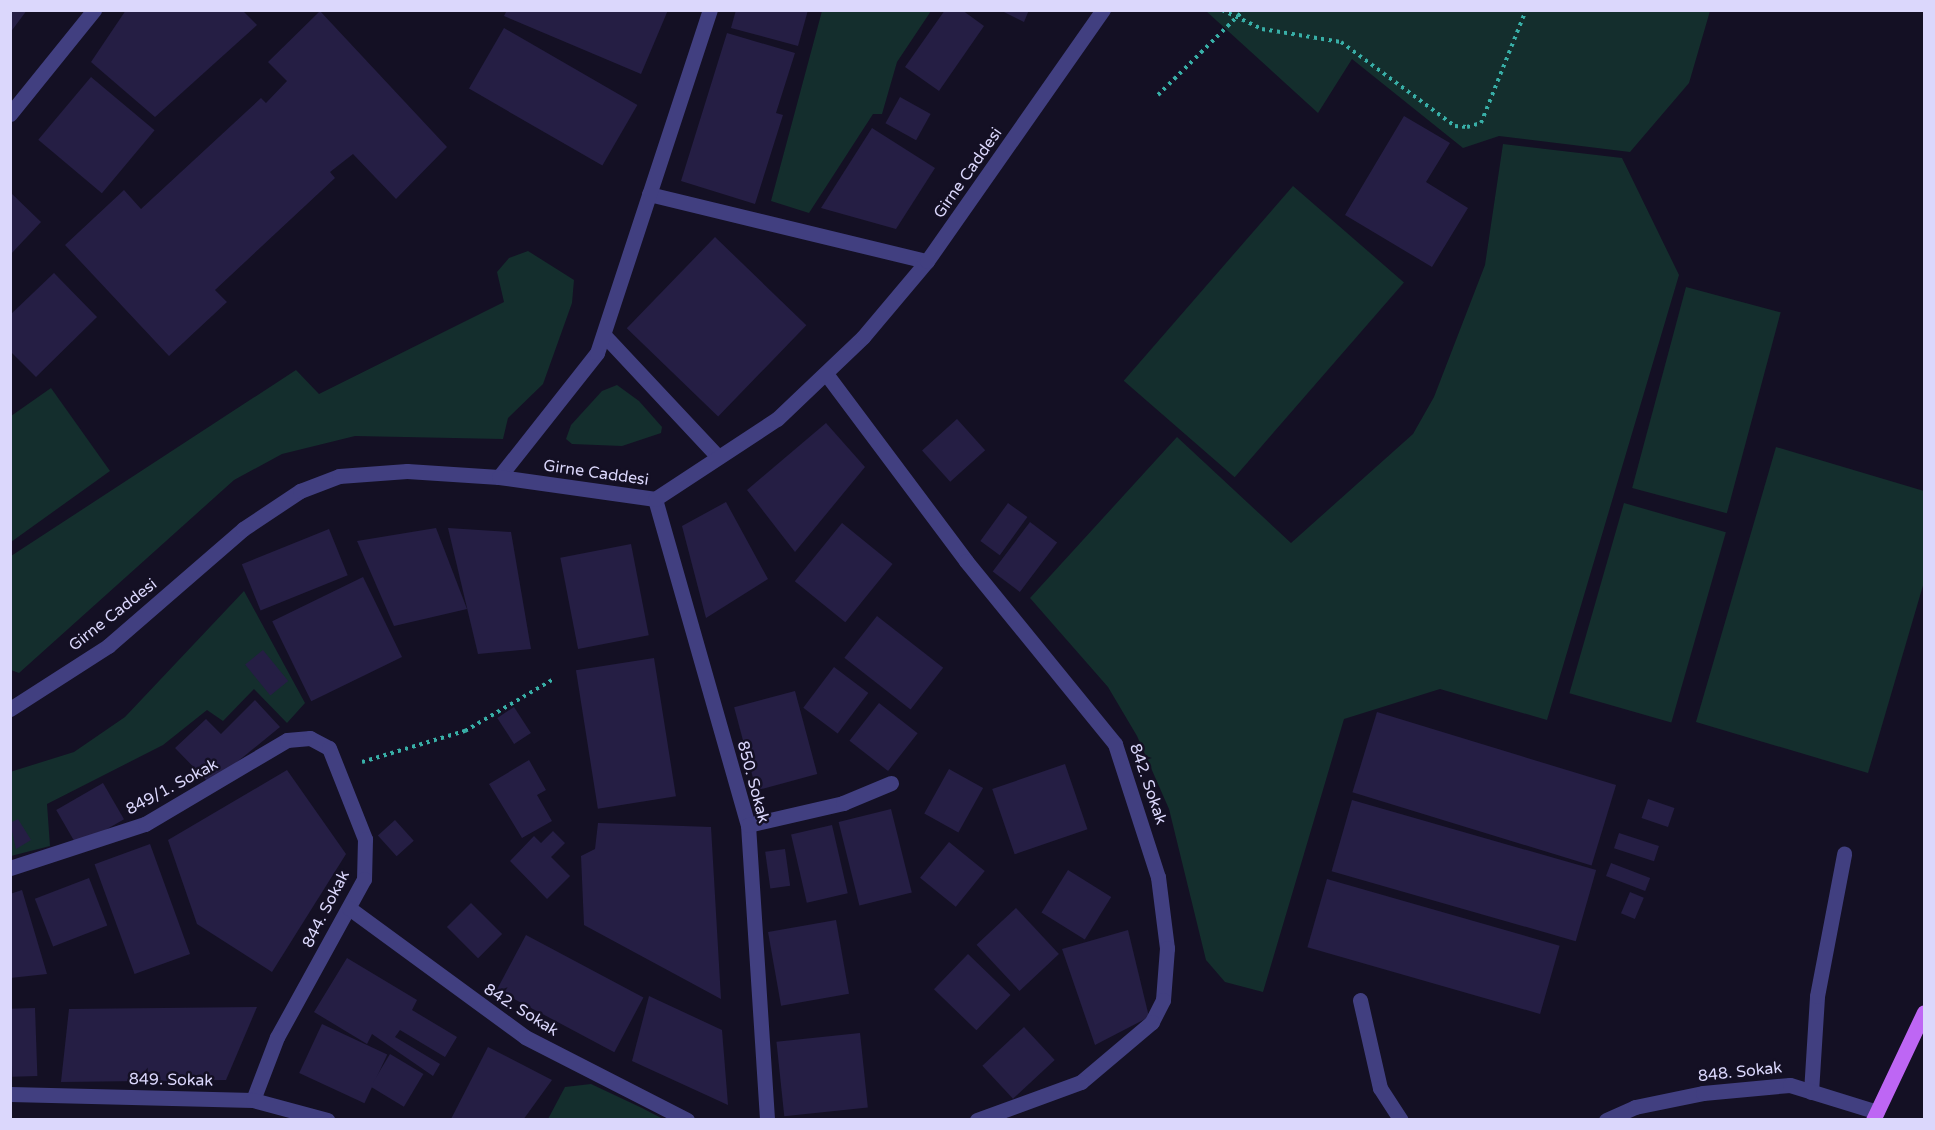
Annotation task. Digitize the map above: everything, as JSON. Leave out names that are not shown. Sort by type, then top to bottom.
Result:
[{"type":"main road","points":[[1875,1116],[1924,1012]]},
{"type":"street","points":[[10,114],[94,10]]},
{"type":"street","points":[[499,477],[575,387],[604,335],[710,10]]},
{"type":"street","name":"Girne Caddesi","points":[[10,709],[108,646],[243,529],[300,491],[373,471],[499,477],[656,499],[777,419],[827,375],[927,261],[1103,10]]},
{"type":"street","points":[[649,194],[927,261]]},
{"type":"street","points":[[604,335],[718,457]]},
{"type":"street","name":"842. Sokak","points":[[827,375],[966,561],[1115,744],[1158,877],[1167,948],[1163,1000],[1152,1022],[1081,1082],[977,1119]]},
{"type":"street","name":"850. Sokak","points":[[656,499],[748,825],[768,1119]]},
{"type":"street","name":"844. Sokak","points":[[253,1100],[277,1037],[364,879],[365,838],[329,748],[310,738]]},
{"type":"street","name":"849/1. Sokak","points":[[10,868],[145,824],[287,740],[310,738]]},
{"type":"street","points":[[748,825],[843,803],[891,783]]},
{"type":"street","points":[[1811,1092],[1817,996],[1844,854]]},
{"type":"street","name":"842. Sokak","points":[[349,908],[525,1037],[687,1119]]},
{"type":"street","points":[[1360,1000],[1380,1088],[1401,1119]]},
{"type":"street","name":"848. Sokak","points":[[1606,1119],[1635,1107],[1703,1093],[1790,1085],[1875,1116]]},
{"type":"street","name":"849. Sokak","points":[[10,1094],[253,1100],[327,1119]]},
{"type":"path","points":[[1222,10],[1236,20],[1341,42],[1455,126],[1467,127],[1481,123],[1526,10]]},
{"type":"path","points":[[1158,95],[1244,10]]},
{"type":"path","points":[[338,770],[439,735],[465,731],[552,680]]},
{"type":"green space","points":[[822,11],[931,11],[897,62],[882,114],[873,114],[809,213],[771,201]]},
{"type":"green space","points":[[1206,11],[1710,11],[1689,83],[1630,152],[1499,136],[1463,148],[1352,59],[1318,113]]},
{"type":"green space","points":[[1503,144],[1622,158],[1679,275],[1547,720],[1440,689],[1344,719],[1263,992],[1225,982],[1206,960],[1169,809],[1137,736],[1108,687],[1030,598],[1177,437],[1291,543],[1413,434],[1434,397],[1485,265]]},
{"type":"green space","points":[[1293,186],[1404,282],[1235,477],[1124,381]]},
{"type":"green space","points":[[528,251],[574,280],[572,303],[543,384],[508,418],[503,439],[355,436],[282,454],[234,480],[19,673],[11,670],[11,556],[296,370],[319,394],[504,302],[497,272],[509,258]]},
{"type":"green space","points":[[1686,287],[1781,312],[1727,513],[1632,488]]},
{"type":"green space","points":[[617,385],[639,401],[662,427],[661,433],[622,446],[572,444],[566,439],[571,425],[602,391]]},
{"type":"green space","points":[[51,388],[110,471],[11,542],[11,416]]},
{"type":"green space","points":[[1776,447],[1924,491],[1924,582],[1868,773],[1696,722]]},
{"type":"green space","points":[[1624,503],[1726,532],[1671,723],[1569,693]]},
{"type":"green space","points":[[244,591],[305,703],[287,723],[254,689],[223,721],[207,710],[163,745],[47,804],[50,846],[11,856],[10,772],[74,752],[125,717]]},
{"type":"green space","points":[[591,1084],[663,1119],[548,1119],[565,1087]]},
{"type":"building","points":[[10,10],[27,10],[10,33]]},
{"type":"building","points":[[126,10],[242,10],[257,25],[155,117],[91,62]]},
{"type":"building","points":[[507,10],[668,10],[641,74],[504,16]]},
{"type":"building","points":[[736,10],[808,10],[798,46],[731,28]]},
{"type":"building","points":[[945,10],[962,10],[984,26],[939,91],[905,67]]},
{"type":"building","points":[[1000,10],[1029,10],[1024,22]]},
{"type":"building","points":[[320,11],[447,147],[396,199],[353,154],[330,172],[335,178],[215,290],[227,302],[169,356],[65,245],[124,190],[141,209],[261,98],[266,103],[287,81],[268,62]]},
{"type":"building","points":[[504,28],[637,105],[602,166],[469,89]]},
{"type":"building","points":[[727,33],[795,53],[776,113],[783,115],[755,204],[681,181]]},
{"type":"building","points":[[91,77],[155,130],[102,193],[38,140]]},
{"type":"building","points":[[900,97],[931,114],[916,140],[885,123]]},
{"type":"building","points":[[1404,116],[1450,143],[1426,182],[1468,208],[1432,267],[1345,215]]},
{"type":"building","points":[[872,128],[935,168],[896,229],[821,208]]},
{"type":"building","points":[[10,192],[41,222],[10,255]]},
{"type":"building","points":[[715,237],[806,325],[718,417],[627,328]]},
{"type":"building","points":[[54,273],[97,317],[36,377],[10,351],[10,315]]},
{"type":"building","points":[[957,419],[985,450],[950,482],[922,450]]},
{"type":"building","points":[[826,423],[865,467],[795,552],[747,490]]},
{"type":"building","points":[[726,502],[768,579],[706,618],[682,526]]},
{"type":"building","points":[[1008,503],[1027,517],[1000,555],[980,541]]},
{"type":"building","points":[[1030,522],[1057,542],[1020,592],[993,572]]},
{"type":"building","points":[[842,523],[893,564],[845,622],[795,581]]},
{"type":"building","points":[[436,528],[467,609],[394,626],[357,541]]},
{"type":"building","points":[[448,528],[511,532],[531,649],[478,654]]},
{"type":"building","points":[[329,529],[348,575],[261,611],[242,564]]},
{"type":"building","points":[[631,544],[649,635],[578,649],[560,558]]},
{"type":"building","points":[[363,577],[402,657],[311,701],[272,621]]},
{"type":"building","points":[[877,616],[943,668],[911,709],[844,658]]},
{"type":"building","points":[[263,650],[288,681],[270,696],[245,664]]},
{"type":"building","points":[[654,658],[676,796],[598,809],[576,670]]},
{"type":"building","points":[[834,667],[868,693],[838,734],[803,708]]},
{"type":"building","points":[[795,691],[817,774],[756,790],[734,707]]},
{"type":"building","points":[[255,700],[280,727],[210,784],[175,748],[206,719],[221,734]]},
{"type":"building","points":[[879,703],[918,733],[888,771],[849,741]]},
{"type":"building","points":[[514,707],[531,733],[514,744],[497,718]]},
{"type":"building","points":[[1377,712],[1616,785],[1592,865],[1352,792]]},
{"type":"building","points":[[529,760],[546,790],[537,795],[552,821],[522,838],[489,784]]},
{"type":"building","points":[[1065,764],[1087,829],[1015,854],[992,789]]},
{"type":"building","points":[[949,769],[983,788],[958,833],[924,814]]},
{"type":"building","points":[[287,770],[346,854],[272,972],[197,924],[168,840]]},
{"type":"building","points":[[103,783],[124,819],[77,846],[56,810]]},
{"type":"building","points":[[1648,799],[1674,808],[1668,827],[1641,818]]},
{"type":"building","points":[[1352,800],[1596,870],[1576,941],[1332,871]]},
{"type":"building","points":[[891,809],[912,892],[859,906],[839,822]]},
{"type":"building","points":[[18,819],[31,840],[16,849],[10,823]]},
{"type":"building","points":[[395,820],[414,841],[397,856],[378,835]]},
{"type":"building","points":[[598,823],[711,827],[721,999],[584,925],[581,856],[595,849]]},
{"type":"building","points":[[832,825],[848,893],[807,903],[791,834]]},
{"type":"building","points":[[553,831],[565,843],[551,857],[570,876],[547,899],[510,861],[534,836],[541,843]]},
{"type":"building","points":[[1619,833],[1659,846],[1654,861],[1614,848]]},
{"type":"building","points":[[949,842],[985,871],[956,907],[920,878]]},
{"type":"building","points":[[150,844],[190,954],[135,974],[95,864]]},
{"type":"building","points":[[785,849],[790,886],[770,888],[765,852]]},
{"type":"building","points":[[1611,863],[1650,878],[1645,891],[1606,876]]},
{"type":"building","points":[[1068,870],[1111,897],[1085,939],[1042,912]]},
{"type":"building","points":[[89,878],[107,926],[53,946],[35,899]]},
{"type":"building","points":[[1327,879],[1560,946],[1540,1014],[1307,947]]},
{"type":"building","points":[[22,890],[47,974],[10,978],[10,894]]},
{"type":"building","points":[[1630,892],[1644,898],[1635,919],[1621,913]]},
{"type":"building","points":[[471,903],[502,934],[478,958],[447,927]]},
{"type":"building","points":[[1016,908],[1059,954],[1019,991],[977,945]]},
{"type":"building","points":[[836,920],[849,994],[781,1006],[768,932]]},
{"type":"building","points":[[1128,930],[1149,1017],[1095,1045],[1062,949]]},
{"type":"building","points":[[526,935],[643,997],[614,1052],[497,990]]},
{"type":"building","points":[[968,954],[1010,995],[976,1030],[934,989]]},
{"type":"building","points":[[347,958],[417,1000],[412,1010],[457,1037],[445,1057],[400,1030],[395,1037],[440,1064],[433,1076],[372,1034],[367,1044],[314,1012]]},
{"type":"building","points":[[649,996],[722,1030],[728,1105],[632,1061]]},
{"type":"building","points":[[257,1007],[226,1080],[61,1082],[69,1009]]},
{"type":"building","points":[[35,1008],[37,1076],[12,1077],[10,1009]]},
{"type":"building","points":[[322,1024],[387,1054],[364,1103],[299,1073]]},
{"type":"building","points":[[1024,1027],[1055,1060],[1013,1099],[982,1066]]},
{"type":"building","points":[[860,1033],[868,1108],[784,1116],[776,1042]]},
{"type":"building","points":[[488,1047],[552,1080],[523,1120],[451,1119]]},
{"type":"building","points":[[390,1054],[423,1074],[404,1107],[370,1087]]}]
